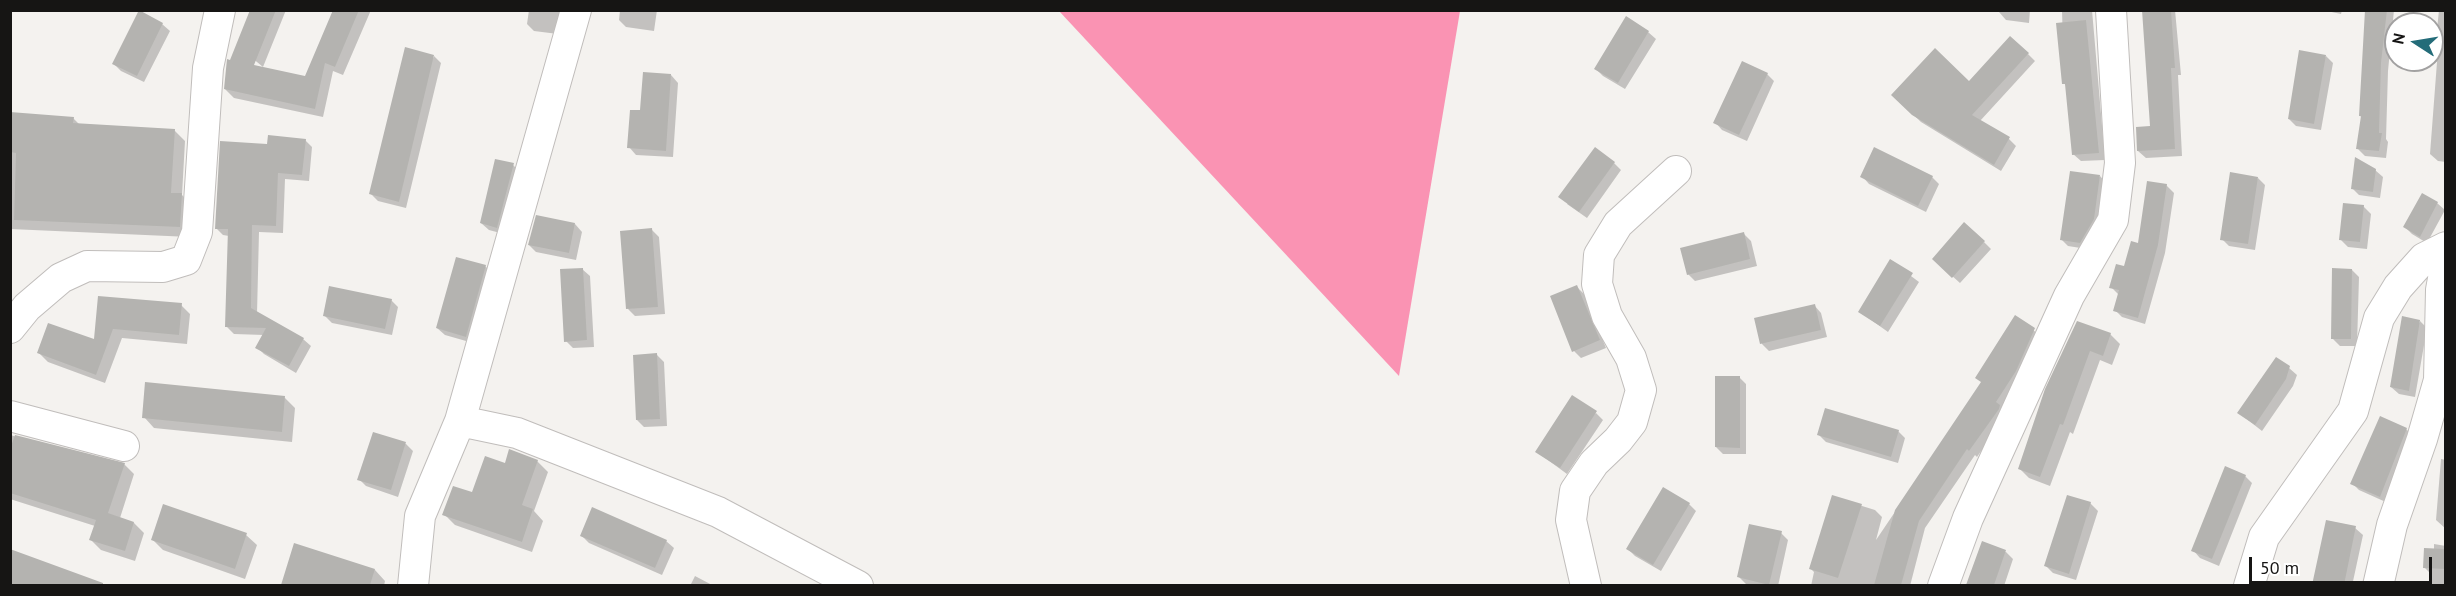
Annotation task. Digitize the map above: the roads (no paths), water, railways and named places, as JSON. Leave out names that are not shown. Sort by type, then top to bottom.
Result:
[{"type":"street","points":[[10,328],[27,307],[61,278],[87,266],[163,267],[186,260],[197,232],[208,68],[220,10]]},
{"type":"street","points":[[414,585],[420,516],[460,421],[576,10]]},
{"type":"street","points":[[1943,585],[1968,518],[2069,296],[2113,220],[2120,163],[2111,10]]},
{"type":"street","points":[[1586,585],[1571,520],[1575,491],[1594,463],[1632,422],[1641,390],[1631,358],[1607,316],[1597,284],[1599,255],[1618,224],[1676,171]]},
{"type":"street","points":[[2249,585],[2265,537],[2353,411],[2379,318],[2398,287],[2424,258],[2445,247]]},
{"type":"street","points":[[2378,585],[2392,525],[2422,439],[2439,380],[2441,290],[2445,262]]},
{"type":"street","points":[[10,416],[124,446]]},
{"type":"street","points":[[460,421],[517,433],[718,512],[858,585]]}]
